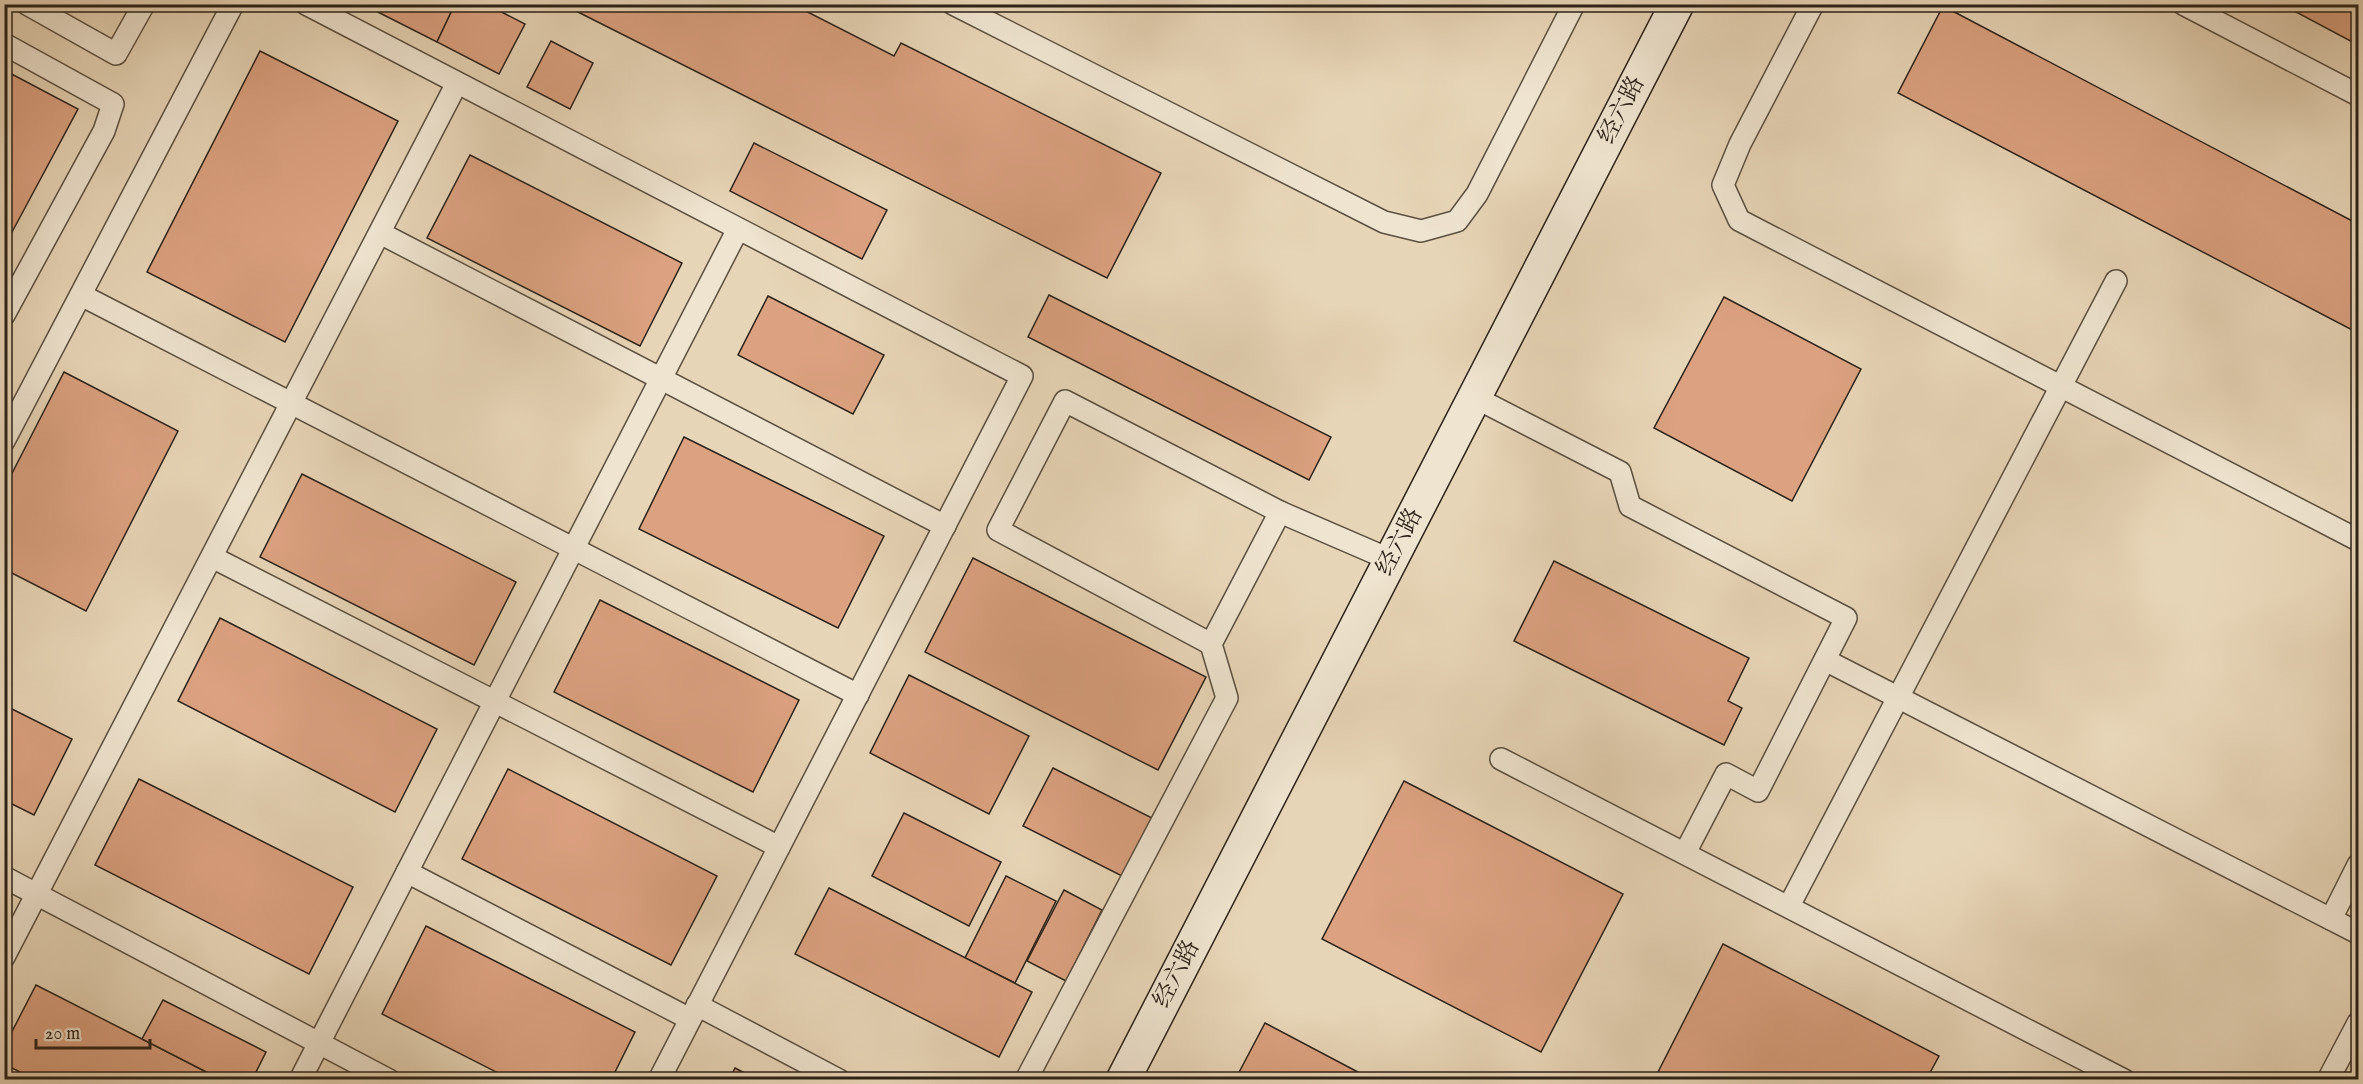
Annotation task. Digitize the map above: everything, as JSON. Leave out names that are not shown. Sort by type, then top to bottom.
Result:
[{"type":"street","name":"经六路","points":[[1123,1080],[1677,4]]},
{"type":"lane","points":[[27,4],[116,54],[144,4]]},
{"type":"lane","points":[[4,441],[233,4]]},
{"type":"lane","points":[[306,4],[1022,376],[659,1080]]},
{"type":"lane","points":[[953,4],[1384,222],[1421,231],[1457,221],[1477,194],[1574,4]]},
{"type":"lane","points":[[1813,4],[1740,144],[1723,185],[1739,220],[2358,540]]},
{"type":"lane","points":[[2183,4],[2358,95]]},
{"type":"lane","points":[[4,44],[113,104],[104,131],[4,315]]},
{"type":"lane","points":[[4,957],[457,83]]},
{"type":"lane","points":[[300,1080],[738,229]]},
{"type":"lane","points":[[380,233],[945,526]]},
{"type":"lane","points":[[1790,906],[2116,281]]},
{"type":"lane","points":[[81,295],[858,695]]},
{"type":"lane","points":[[1474,397],[1620,472],[1630,506],[1846,618],[1758,792],[1726,774],[1685,853]]},
{"type":"lane","points":[[1211,644],[998,530],[1065,400],[1280,512],[1391,560]]},
{"type":"lane","points":[[1026,1080],[1227,698],[1211,644],[1280,512]]},
{"type":"lane","points":[[212,557],[779,847]]},
{"type":"lane","points":[[1825,660],[2358,933]]},
{"type":"lane","points":[[1501,759],[2124,1080]]},
{"type":"lane","points":[[2331,920],[2358,865]]},
{"type":"lane","points":[[406,872],[839,1080]]},
{"type":"lane","points":[[4,877],[389,1080]]},
{"type":"lane","points":[[2328,1080],[2358,1023]]},
{"type":"building","points":[[362,4],[455,4],[437,42]]},
{"type":"building","points":[[455,4],[486,4],[525,24],[499,74],[437,42]]},
{"type":"building","points":[[562,4],[792,4],[894,56],[901,43],[1161,173],[1107,278]]},
{"type":"building","points":[[2281,4],[2358,4],[2358,45]]},
{"type":"building","points":[[1943,6],[2358,224],[2358,333],[1898,93]]},
{"type":"building","points":[[551,41],[593,63],[570,109],[527,87]]},
{"type":"building","points":[[260,51],[398,121],[285,342],[147,272]]},
{"type":"building","points":[[4,70],[78,109],[4,247]]},
{"type":"building","points":[[754,143],[887,210],[862,259],[730,191]]},
{"type":"building","points":[[470,155],[682,263],[640,346],[427,238]]},
{"type":"building","points":[[1049,295],[1331,437],[1309,480],[1028,337]]},
{"type":"building","points":[[768,296],[884,355],[853,414],[738,355]]},
{"type":"building","points":[[1724,297],[1861,369],[1792,501],[1654,428]]},
{"type":"building","points":[[64,372],[178,431],[86,611],[4,569],[4,489]]},
{"type":"building","points":[[684,437],[884,536],[838,628],[639,529]]},
{"type":"building","points":[[302,474],[516,582],[474,665],[260,557]]},
{"type":"building","points":[[973,558],[1206,677],[1158,770],[925,652]]},
{"type":"building","points":[[1554,561],[1749,658],[1728,701],[1742,708],[1724,745],[1514,641]]},
{"type":"building","points":[[600,600],[799,700],[753,792],[554,692]]},
{"type":"building","points":[[220,618],[437,729],[395,812],[178,701]]},
{"type":"building","points":[[909,675],[1029,736],[989,814],[870,753]]},
{"type":"building","points":[[4,705],[72,739],[34,815],[4,800]]},
{"type":"building","points":[[1053,768],[1156,820],[1126,878],[1023,826]]},
{"type":"building","points":[[508,769],[717,876],[671,965],[462,859]]},
{"type":"building","points":[[139,779],[353,887],[309,974],[95,865]]},
{"type":"building","points":[[1404,781],[1623,894],[1541,1052],[1322,939]]},
{"type":"building","points":[[904,813],[1001,862],[969,926],[872,876]]},
{"type":"building","points":[[1006,876],[1056,901],[1015,983],[965,958]]},
{"type":"building","points":[[829,888],[1032,992],[999,1057],[795,954]]},
{"type":"building","points":[[1064,890],[1102,910],[1066,981],[1027,961]]},
{"type":"building","points":[[426,926],[635,1032],[611,1080],[512,1080],[382,1014]]},
{"type":"building","points":[[1723,944],[1939,1056],[1926,1080],[1654,1080]]},
{"type":"building","points":[[36,985],[222,1080],[36,1080],[4,1064],[4,1047]]},
{"type":"building","points":[[163,1000],[266,1052],[252,1080],[222,1080],[142,1039]]},
{"type":"building","points":[[1265,1023],[1373,1080],[1235,1080]]},
{"type":"building","points":[[735,1068],[758,1080],[729,1080]]}]
